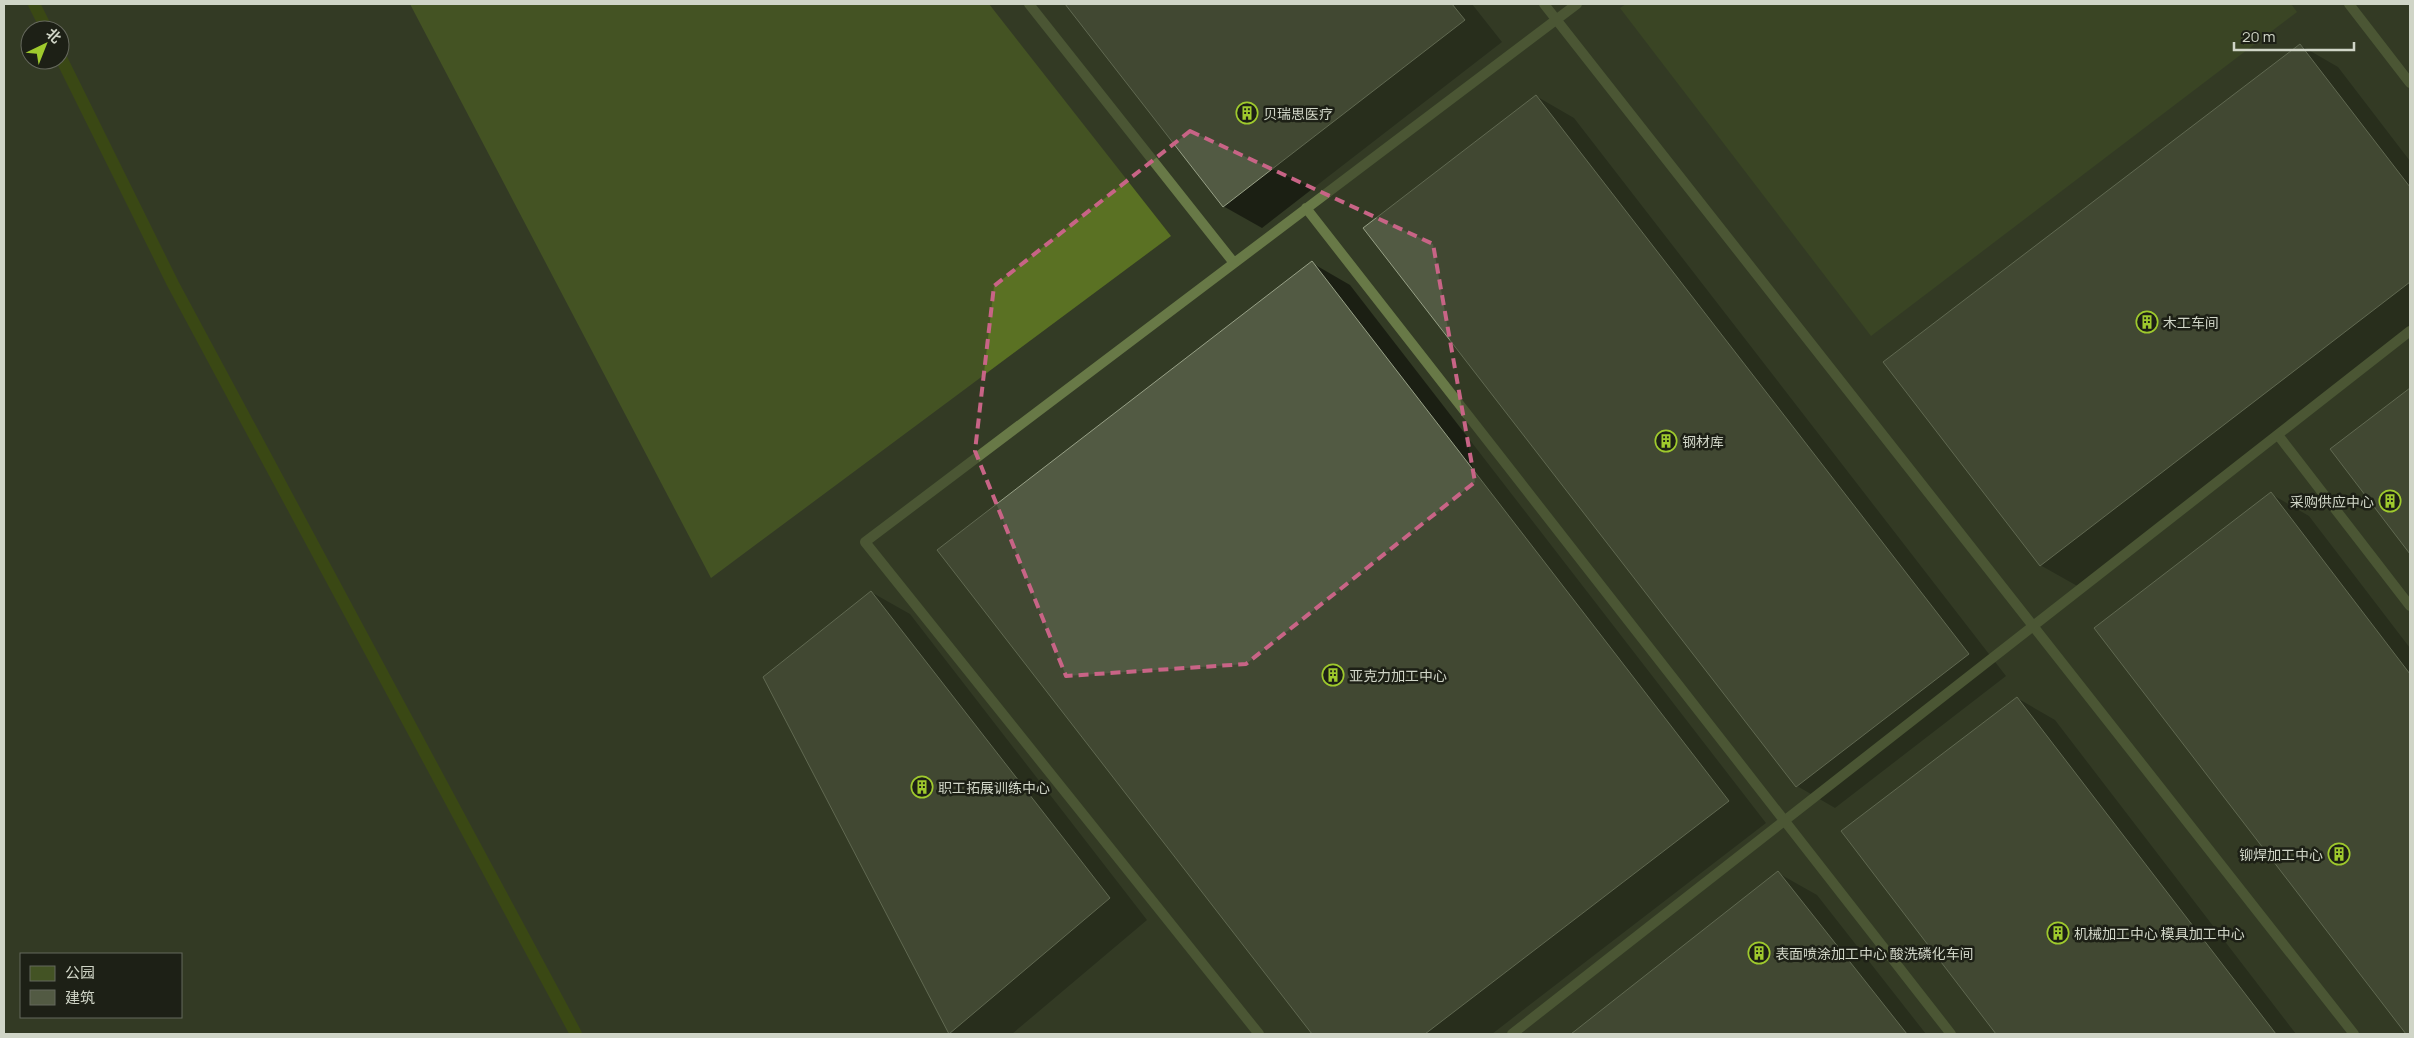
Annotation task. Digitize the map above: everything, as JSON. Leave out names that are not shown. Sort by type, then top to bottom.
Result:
[{"type":"lane","points":[[1030,4],[1234,263]]},
{"type":"lane","points":[[1544,4],[2354,1034]]},
{"type":"lane","points":[[1259,1034],[865,542],[1577,4]]},
{"type":"lane","points":[[2349,4],[2410,83]]},
{"type":"lane","points":[[1306,208],[1951,1034]]},
{"type":"lane","points":[[1512,1034],[2410,332]]},
{"type":"lane","points":[[2278,435],[2410,606]]},
{"type":"highlighted area","points":[[1190,131],[1433,244],[1475,482],[1246,664],[1066,676],[975,451],[994,286]]},
{"type":"green space","points":[[410,4],[989,4],[1171,236],[711,578]]},
{"type":"green space","points":[[1626,4],[2291,4],[2297,12],[1871,336],[1620,8]]},
{"type":"building","name":"贝瑞思医疗","points":[[1065,4],[1452,4],[1465,20],[1223,207]]},
{"type":"building","name":"木工车间","points":[[2300,44],[2410,187],[2410,282],[2040,566],[1883,362]]},
{"type":"building","name":"钢材库","points":[[1536,95],[1969,654],[1796,787],[1363,228]]},
{"type":"building","name":"亚克力加工中心","points":[[1312,261],[1729,801],[1425,1034],[1312,1034],[937,550]]},
{"type":"building","name":"采购供应中心","points":[[2410,388],[2410,554],[2330,449]]},
{"type":"building","name":"铆焊加工中心","points":[[2271,492],[2410,674],[2410,1034],[2406,1034],[2094,628]]},
{"type":"building","name":"职工拓展训练中心","points":[[871,591],[1110,898],[949,1034],[763,677]]},
{"type":"building","name":"机械加工中心 模具加工中心","points":[[2017,697],[2276,1034],[1996,1034],[1841,831]]},
{"type":"building","name":"表面喷涂加工中心 酸洗磷化车间","points":[[1778,871],[1907,1034],[1571,1034]]},
{"type":"waterway","points":[[34,4],[42,20]]},
{"type":"waterway","points":[[67,70],[173,284],[576,1034]]},
{"type":"place","name":"贝瑞思医疗","points":[[1247,113]]},
{"type":"place","name":"木工车间","points":[[2147,322]]},
{"type":"place","name":"钢材库","points":[[1666,441]]},
{"type":"place","name":"采购供应中心","points":[[2390,501]]},
{"type":"place","name":"亚克力加工中心","points":[[1333,675]]},
{"type":"place","name":"职工拓展训练中心","points":[[922,787]]},
{"type":"place","name":"铆焊加工中心","points":[[2339,854]]},
{"type":"place","name":"机械加工中心 模具加工中心","points":[[2058,933]]},
{"type":"place","name":"表面喷涂加工中心 酸洗磷化车间","points":[[1759,953]]}]
